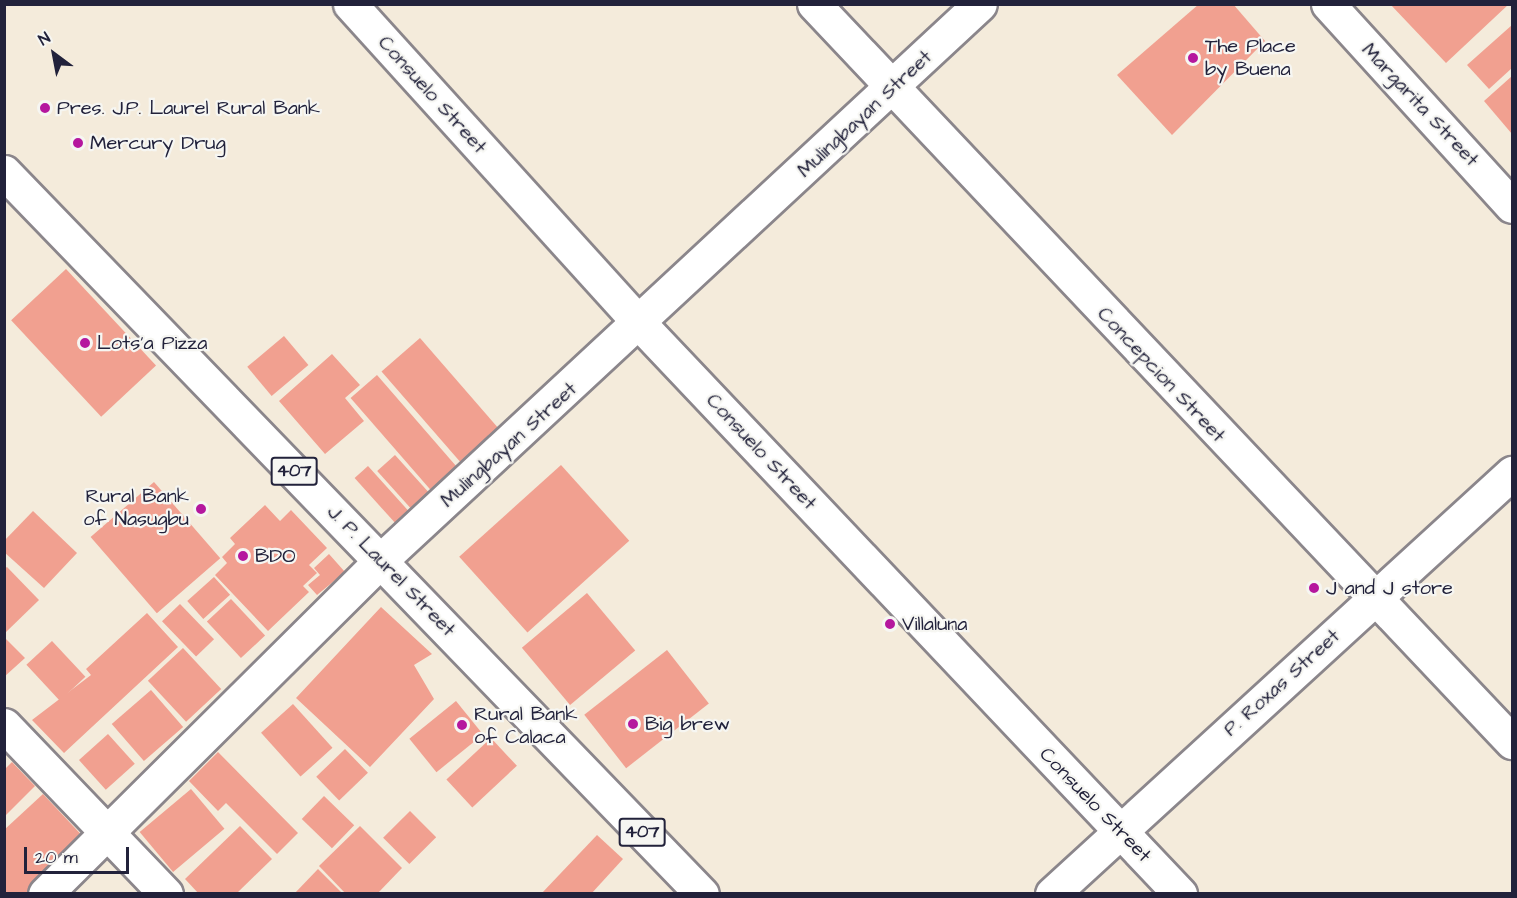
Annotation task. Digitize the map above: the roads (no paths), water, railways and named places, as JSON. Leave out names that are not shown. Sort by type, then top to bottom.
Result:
[{"type":"street","name":"Consuelo Street","points":[[350,4],[641,325],[1180,894]]},
{"type":"street","name":"Concepcion Street","points":[[814,4],[891,89],[1512,742]]},
{"type":"street","name":"Mulingbayan Street","points":[[45,894],[110,834],[381,560],[641,325],[980,4]]},
{"type":"street","name":"Margarita Street","points":[[1328,4],[1512,206]]},
{"type":"street","name":"J. P. Laurel Street","points":[[4,172],[702,894]]},
{"type":"street","name":"P. Roxas Street","points":[[1052,894],[1512,474]]},
{"type":"street","points":[[4,725],[166,894]]},
{"type":"place","name":"The Place by Buena","points":[[1193,58]]},
{"type":"place","name":"Pres. J.P. Laurel Rural Bank","points":[[45,108]]},
{"type":"place","name":"Mercury Drug","points":[[78,143]]},
{"type":"place","name":"Lots'a Pizza","points":[[85,343]]},
{"type":"place","name":"Rural Bank of Nasugbu","points":[[201,509]]},
{"type":"place","name":"BDO","points":[[243,556]]},
{"type":"place","name":"J and J store","points":[[1314,588]]},
{"type":"place","name":"Villaluna","points":[[890,624]]},
{"type":"place","name":"Big brew","points":[[633,724]]},
{"type":"place","name":"Rural Bank of Calaca","points":[[462,725]]}]
